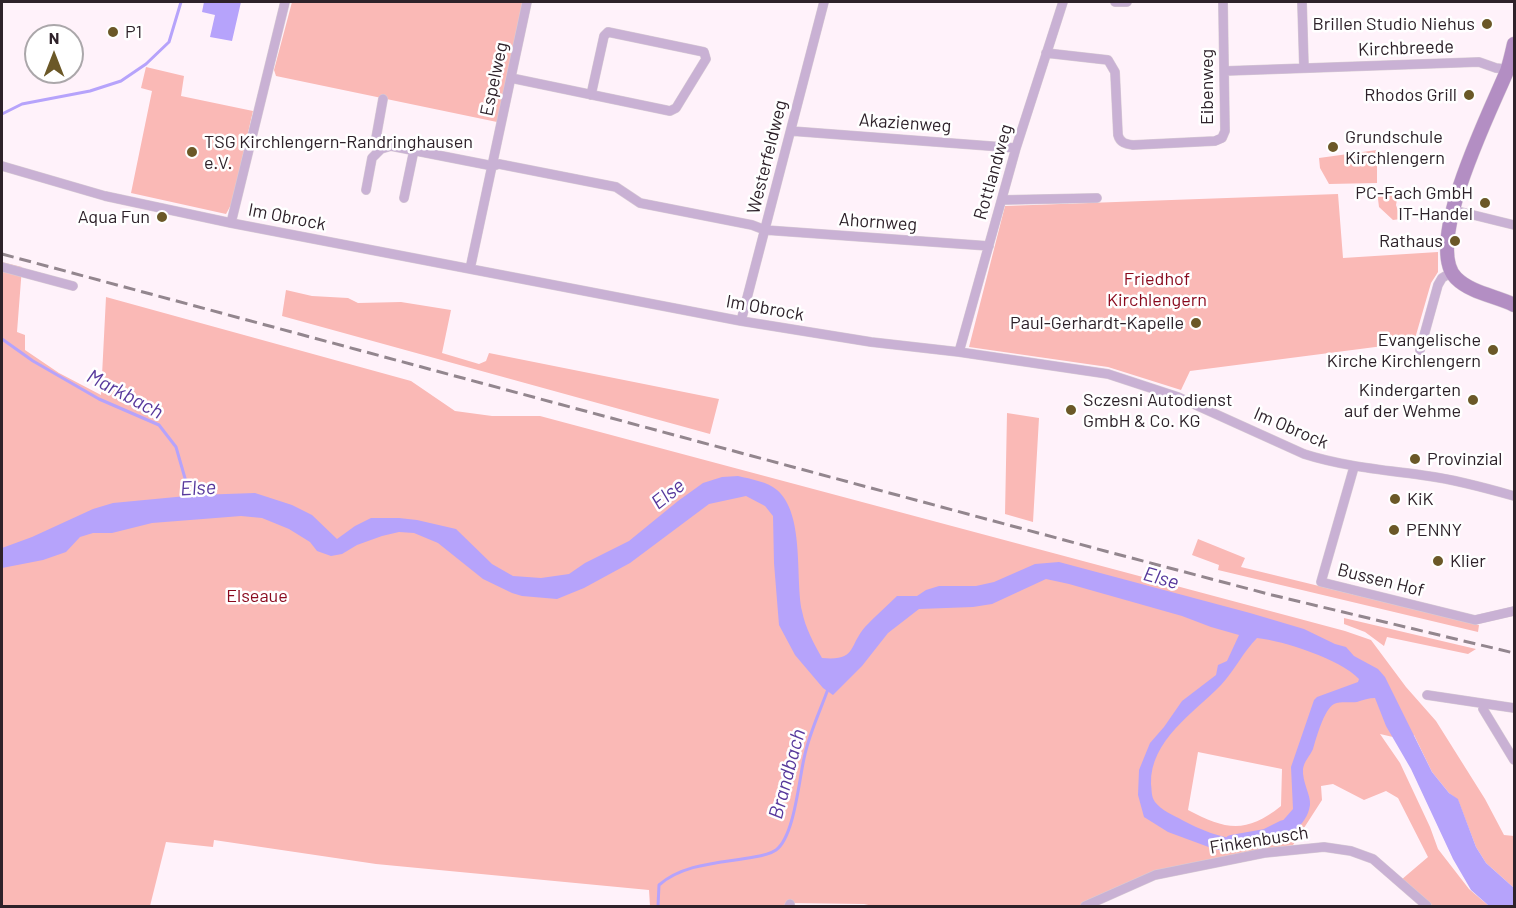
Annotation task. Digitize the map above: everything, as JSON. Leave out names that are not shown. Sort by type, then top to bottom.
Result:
[{"type":"street","points":[[231,223],[285,2]]},
{"type":"street","name":"Espelweg","points":[[470,269],[526,2]]},
{"type":"street","name":"Westerfeldweg","points":[[741,321],[824,2]]},
{"type":"street","name":"Rottlandweg","points":[[959,352],[1016,148],[1063,2]]},
{"type":"street","points":[[1115,2],[1127,2]]},
{"type":"street","name":"Eibenweg","points":[[1046,53],[1108,60],[1115,72],[1118,135],[1124,143],[1133,145],[1203,143],[1222,138],[1225,131],[1223,2]]},
{"type":"street","points":[[1302,2],[1304,68]]},
{"type":"street","points":[[511,78],[591,95],[670,111],[676,108],[706,59],[704,52],[608,32],[604,36],[591,95]]},
{"type":"street","points":[[1515,44],[1511,69],[1476,141],[1453,210],[1446,254],[1452,272],[1464,284],[1515,305]]},
{"type":"street","name":"Kirchbreede","points":[[1225,71],[1479,62],[1496,68],[1511,69]]},
{"type":"street","points":[[366,190],[372,158],[381,149],[376,138],[383,99]]},
{"type":"street","name":"Akazienweg","points":[[791,131],[1016,148]]},
{"type":"street","name":"Ahornweg","points":[[381,149],[391,146],[616,187],[640,203],[753,225],[765,230],[988,246]]},
{"type":"street","points":[[404,198],[414,150]]},
{"type":"street","name":"Im Obrock","points":[[2,166],[105,196],[231,223],[741,321],[871,342],[1085,369],[1178,397],[1304,454],[1336,464],[1461,481],[1515,496]]},
{"type":"street","points":[[1002,200],[1097,198]]},
{"type":"street","points":[[1453,210],[1515,225]]},
{"type":"street","points":[[2,267],[73,286]]},
{"type":"street","points":[[1420,350],[1438,285],[1442,278],[1452,272]]},
{"type":"street","name":"Bussen Hof","points":[[1354,467],[1321,582],[1475,620],[1515,611]]},
{"type":"street","points":[[1426,695],[1515,708]]},
{"type":"street","points":[[1484,704],[1483,710],[1515,760]]},
{"type":"street","name":"Finkenbusch","points":[[1085,906],[1155,875],[1264,853],[1324,847],[1351,851],[1373,860],[1427,906]]},
{"type":"green space","points":[[292,2],[523,2],[497,122],[276,76],[274,70]]},
{"type":"green space","name":"TSG Kirchlengern-Randringhausen e.V.","points":[[146,67],[184,76],[181,96],[253,111],[232,203],[226,214],[131,193],[152,91],[141,88]]},
{"type":"green space","points":[[1377,150],[1377,183],[1329,184],[1320,168],[1319,158]]},
{"type":"green space","points":[[1399,190],[1396,205],[1401,219],[1393,220],[1379,207],[1377,191]]},
{"type":"green space","name":"Friedhof Kirchlengern","points":[[1338,194],[1343,258],[1438,252],[1438,272],[1431,283],[1414,342],[1190,371],[1181,390],[1108,367],[969,347],[1005,206]]},
{"type":"green space","name":"Elseaue","points":[[2,262],[22,267],[17,332],[25,335],[25,350],[59,373],[101,395],[106,297],[411,381],[455,411],[492,416],[540,416],[1345,631],[1371,640],[1406,687],[1436,721],[1485,799],[1504,835],[1514,836],[1514,888],[1486,863],[1476,847],[1458,800],[1449,793],[1432,772],[1414,735],[1393,737],[1380,734],[1400,763],[1438,849],[1469,889],[1489,906],[1433,906],[1401,880],[1428,857],[1398,798],[1386,791],[1364,800],[1333,784],[1321,786],[1322,800],[1293,845],[1266,849],[1259,831],[1253,834],[1259,851],[1156,872],[1079,906],[873,906],[787,903],[786,906],[650,906],[649,890],[376,864],[214,840],[213,847],[166,842],[150,906],[2,906]],"holes":[[[1198,752],[1282,769],[1281,806],[1257,821],[1246,825],[1225,825],[1188,810]]]},
{"type":"green space","points":[[286,290],[312,296],[348,298],[358,303],[401,302],[451,310],[442,353],[479,364],[486,361],[489,353],[719,399],[710,434],[282,316]]},
{"type":"green space","points":[[1007,413],[1039,418],[1033,522],[1005,514]]},
{"type":"green space","points":[[1198,539],[1245,558],[1241,567],[1479,625],[1478,632],[1218,570],[1219,565],[1192,555]]},
{"type":"green space","points":[[1344,618],[1476,649],[1468,654],[1387,637],[1384,646],[1365,632],[1344,624]]},
{"type":"shaded area","points":[[204,2],[241,2],[232,41],[210,37],[215,15],[202,12]]},
{"type":"shaded area","points":[[738,476],[759,481],[777,490],[786,501],[792,514],[802,611],[822,658],[847,655],[865,627],[897,596],[917,596],[939,586],[976,586],[994,582],[1035,564],[1059,562],[1250,613],[1304,629],[1346,647],[1354,656],[1378,669],[1385,677],[1432,772],[1449,793],[1458,799],[1476,847],[1486,863],[1514,888],[1514,906],[1489,906],[1471,890],[1453,859],[1411,769],[1386,726],[1375,698],[1337,703],[1330,707],[1304,766],[1303,774],[1310,801],[1305,820],[1287,834],[1266,840],[1265,832],[1279,825],[1293,809],[1291,767],[1314,700],[1358,682],[1359,679],[1339,665],[1296,647],[1257,638],[1221,685],[1176,728],[1158,754],[1153,768],[1152,796],[1164,810],[1216,835],[1252,838],[1254,844],[1228,851],[1214,849],[1168,832],[1144,817],[1138,795],[1139,770],[1150,743],[1182,701],[1216,675],[1218,665],[1227,661],[1239,635],[1182,616],[1046,579],[992,604],[919,609],[888,633],[862,666],[833,695],[823,688],[795,655],[779,625],[773,516],[765,506],[746,496],[709,504],[630,563],[584,588],[557,599],[512,593],[483,579],[438,543],[414,533],[399,532],[382,536],[357,545],[342,554],[331,556],[317,551],[310,542],[289,529],[262,518],[241,516],[152,523],[112,533],[93,533],[80,537],[66,552],[43,560],[2,568],[2,548],[93,509],[113,503],[197,495],[255,493],[292,505],[312,515],[337,539],[371,518],[417,520],[456,529],[492,564],[513,576],[541,578],[569,574],[585,563],[629,541],[703,483],[722,477]]},
{"type":"waterway","name":"Markbach","points":[[2,114],[22,104],[90,91],[121,81],[146,64],[169,42],[181,2]]},
{"type":"waterway","name":"Markbach","points":[[2,339],[33,361],[99,399],[159,425],[176,447],[191,499]]},
{"type":"waterway","name":"Brandbach","points":[[658,906],[659,885],[680,872],[704,865],[765,855],[776,850],[782,843],[792,820],[807,746],[828,689]]},
{"type":"waterway","name":"Else","points":[[1232,843],[1266,837],[1284,828]]},
{"type":"railway","points":[[2,254],[1105,551],[1272,595],[1514,653]]},
{"type":"place","name":"Brillen Studio Niehus","points":[[1487,24]]},
{"type":"place","name":"P1","points":[[113,32]]},
{"type":"place","name":"Rhodos Grill","points":[[1469,95]]},
{"type":"place","name":"Grundschule Kirchlengern","points":[[1333,147]]},
{"type":"place","name":"TSG Kirchlengern-Randringhausen e.V.","points":[[192,152]]},
{"type":"place","name":"PC-Fach GmbH IT-Handel","points":[[1485,203]]},
{"type":"place","name":"Aqua Fun","points":[[162,217]]},
{"type":"place","name":"Rathaus","points":[[1455,241]]},
{"type":"place","name":"Paul-Gerhardt-Kapelle","points":[[1196,323]]},
{"type":"place","name":"Evangelische Kirche Kirchlengern","points":[[1493,350]]},
{"type":"place","name":"Kindergarten auf der Wehme","points":[[1473,400]]},
{"type":"place","name":"Sczesni Autodienst GmbH & Co. KG","points":[[1071,410]]},
{"type":"place","name":"Provinzial","points":[[1415,459]]},
{"type":"place","name":"KiK","points":[[1395,499]]},
{"type":"place","name":"PENNY","points":[[1394,530]]},
{"type":"place","name":"Klier","points":[[1438,561]]}]
